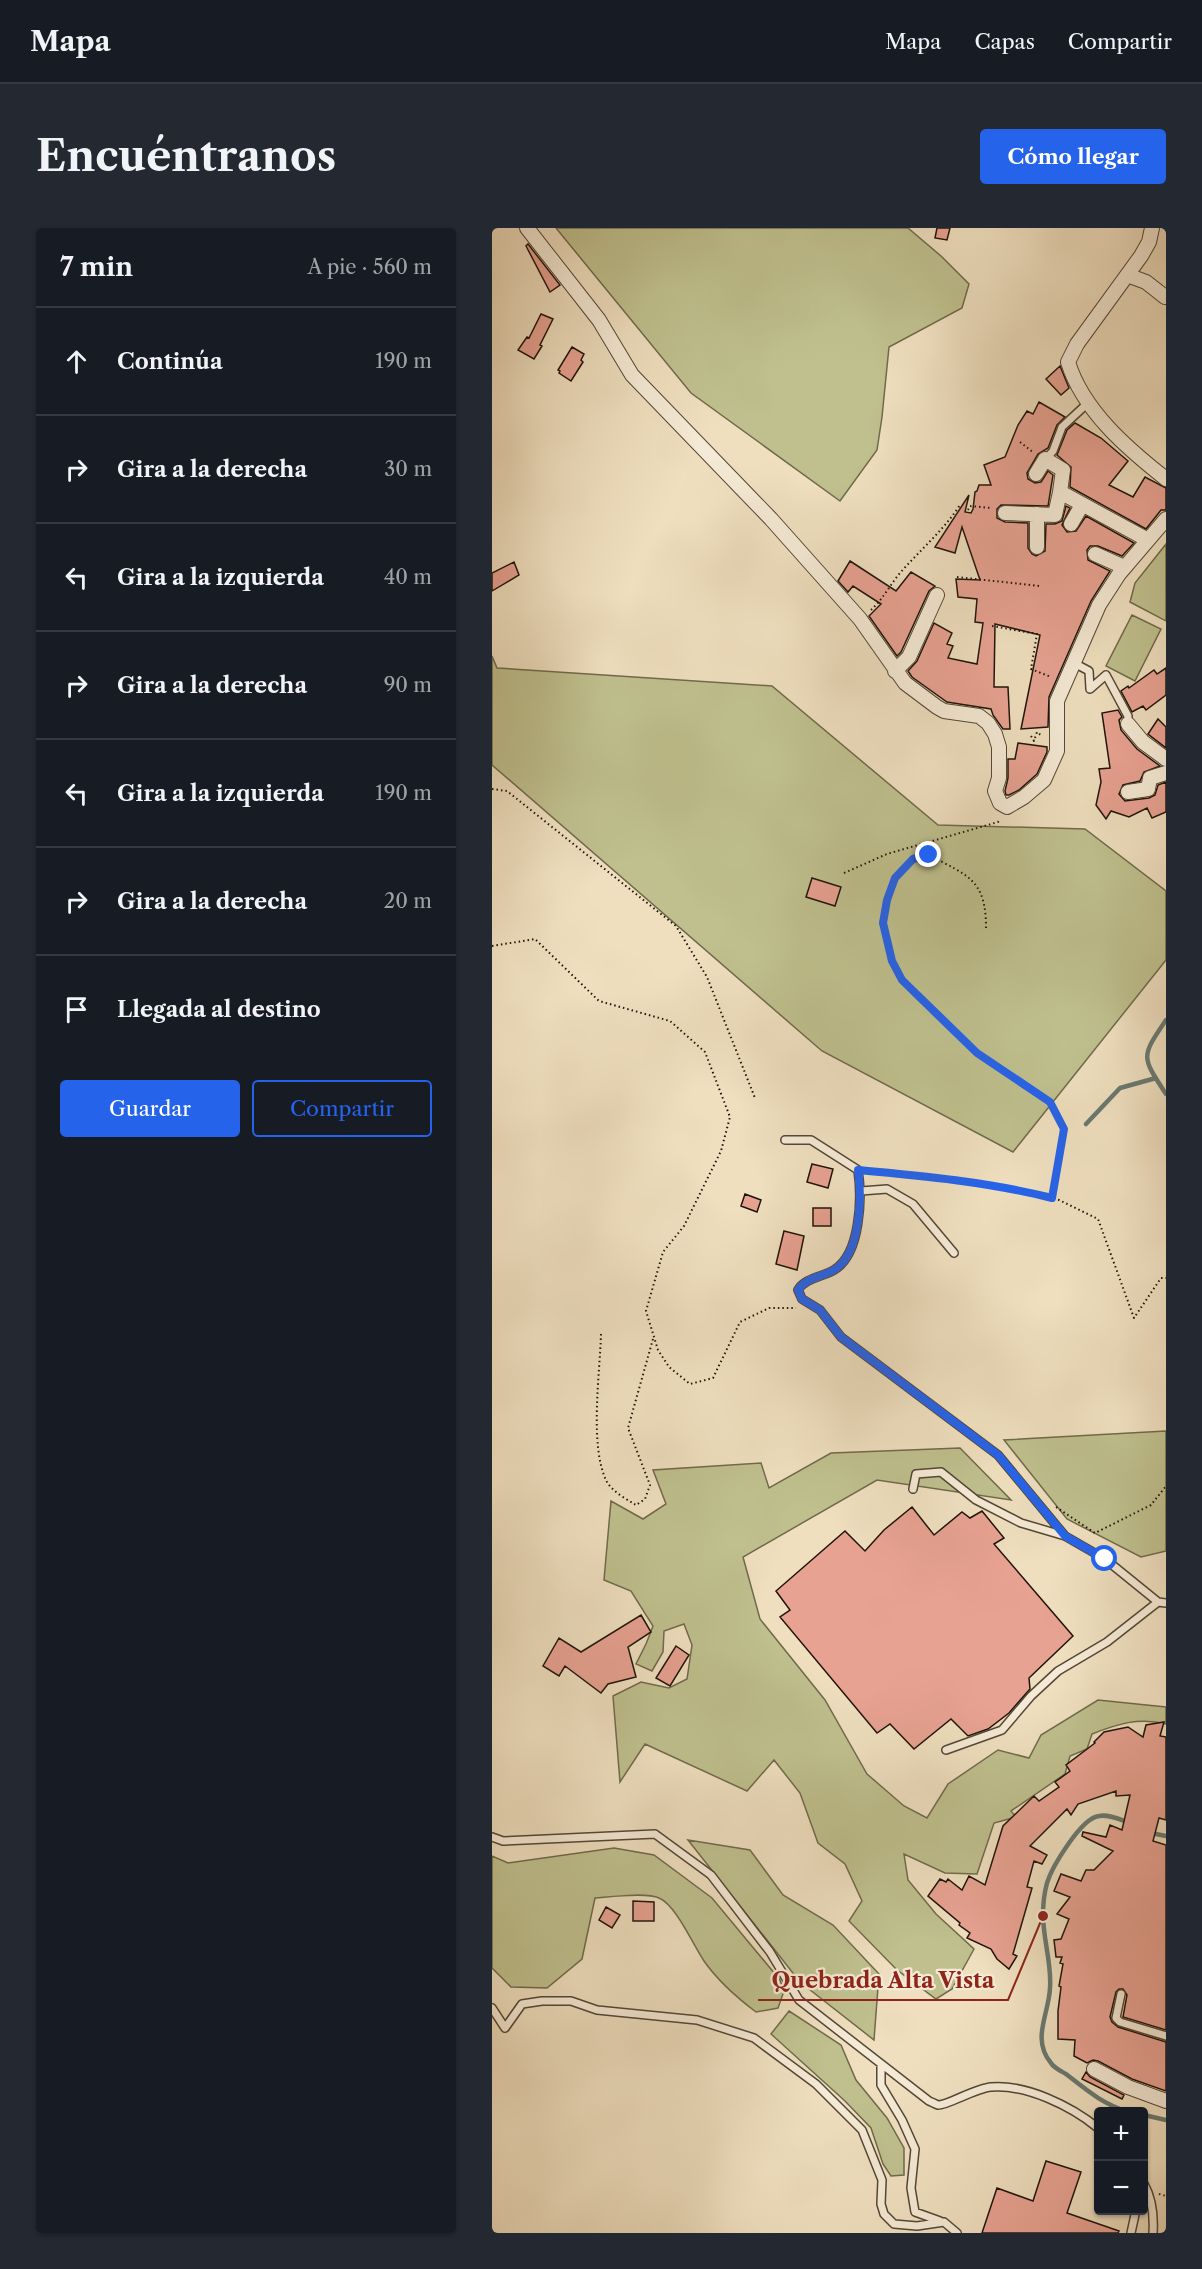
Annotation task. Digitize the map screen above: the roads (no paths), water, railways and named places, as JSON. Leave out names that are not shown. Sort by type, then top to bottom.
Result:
[{"type":"street","points":[[527,228],[599,320],[632,375],[771,519],[860,620],[905,683],[944,711],[979,716],[988,723],[999,747],[999,778],[996,791],[1000,803],[1007,807],[1024,797],[1044,780],[1057,750],[1057,701],[1099,605],[1124,567],[1166,519]]},
{"type":"street","points":[[1152,228],[1149,242],[1077,344],[1068,362],[1089,402],[1117,437],[1166,479]]},
{"type":"street","points":[[1127,275],[1146,282],[1165,297]]},
{"type":"street","points":[[1005,513],[1055,515],[1064,470],[1045,460],[1036,474]]},
{"type":"street","points":[[1060,492],[1148,540]]},
{"type":"street","points":[[1071,524],[1082,505]]},
{"type":"street","points":[[1037,514],[1037,547]]},
{"type":"street","points":[[1095,554],[1124,567]]},
{"type":"street","points":[[895,670],[909,657],[937,595]]},
{"type":"street","points":[[1128,724],[1143,742],[1166,759]]},
{"type":"street","points":[[1128,792],[1148,789],[1150,778],[1166,773]]},
{"type":"street","points":[[1094,2069],[1128,2087],[1166,2101]]},
{"type":"lane","points":[[1045,460],[1053,452],[1062,427],[1089,402]]},
{"type":"lane","points":[[1074,663],[1089,671],[1090,688],[1106,675],[1128,716],[1128,724]]},
{"type":"lane","points":[[785,1140],[811,1140],[858,1170],[861,1191],[852,1248],[836,1269],[802,1283],[798,1290],[802,1299],[820,1310],[841,1337],[998,1455],[1065,1536]]},
{"type":"lane","points":[[861,1191],[887,1189],[913,1204],[954,1253]]},
{"type":"lane","points":[[913,1489],[916,1474],[941,1472],[976,1500],[1021,1523],[1065,1536],[1105,1559],[1158,1602],[1166,1603]]},
{"type":"lane","points":[[946,1750],[1002,1730],[1031,1696],[1058,1671],[1107,1642],[1158,1602]]},
{"type":"lane","points":[[492,1837],[503,1841],[655,1834],[711,1875],[770,1952],[799,2000],[918,2093],[939,2105],[948,2103],[965,2093],[988,2087],[1009,2086],[1026,2090],[1085,2117],[1094,2125]]},
{"type":"lane","points":[[1121,1994],[1116,2018],[1120,2022],[1166,2036]]},
{"type":"lane","points":[[492,2008],[505,2028],[522,2004],[571,2001],[597,2010],[697,2020],[754,2038],[816,2084],[861,2130],[882,2180],[881,2204],[884,2214],[894,2224],[917,2226],[944,2222]]},
{"type":"lane","points":[[881,2064],[881,2085],[902,2120],[915,2149],[911,2188],[915,2212],[944,2222],[957,2233]]},
{"type":"lane","points":[[1148,2207],[1154,2221],[1153,2233]]},
{"type":"lane","points":[[1131,2233],[1135,2215]]},
{"type":"waterway","points":[[1166,1020],[1152,1042],[1147,1057],[1152,1072],[1166,1094]]},
{"type":"waterway","points":[[1086,1124],[1120,1088],[1156,1078]]},
{"type":"waterway","points":[[1116,2107],[1102,2101],[1054,2066],[1045,2054],[1042,2036],[1049,1998],[1050,1970],[1044,1933],[1043,1903],[1047,1883],[1061,1855],[1084,1825],[1099,1816],[1130,1823]]},
{"type":"waterway","points":[[1151,1833],[1166,1836]]},
{"type":"waterway","points":[[1148,2116],[1166,2120]]},
{"type":"place","name":"Quebrada Alta Vista","points":[[1043,1916]]}]
